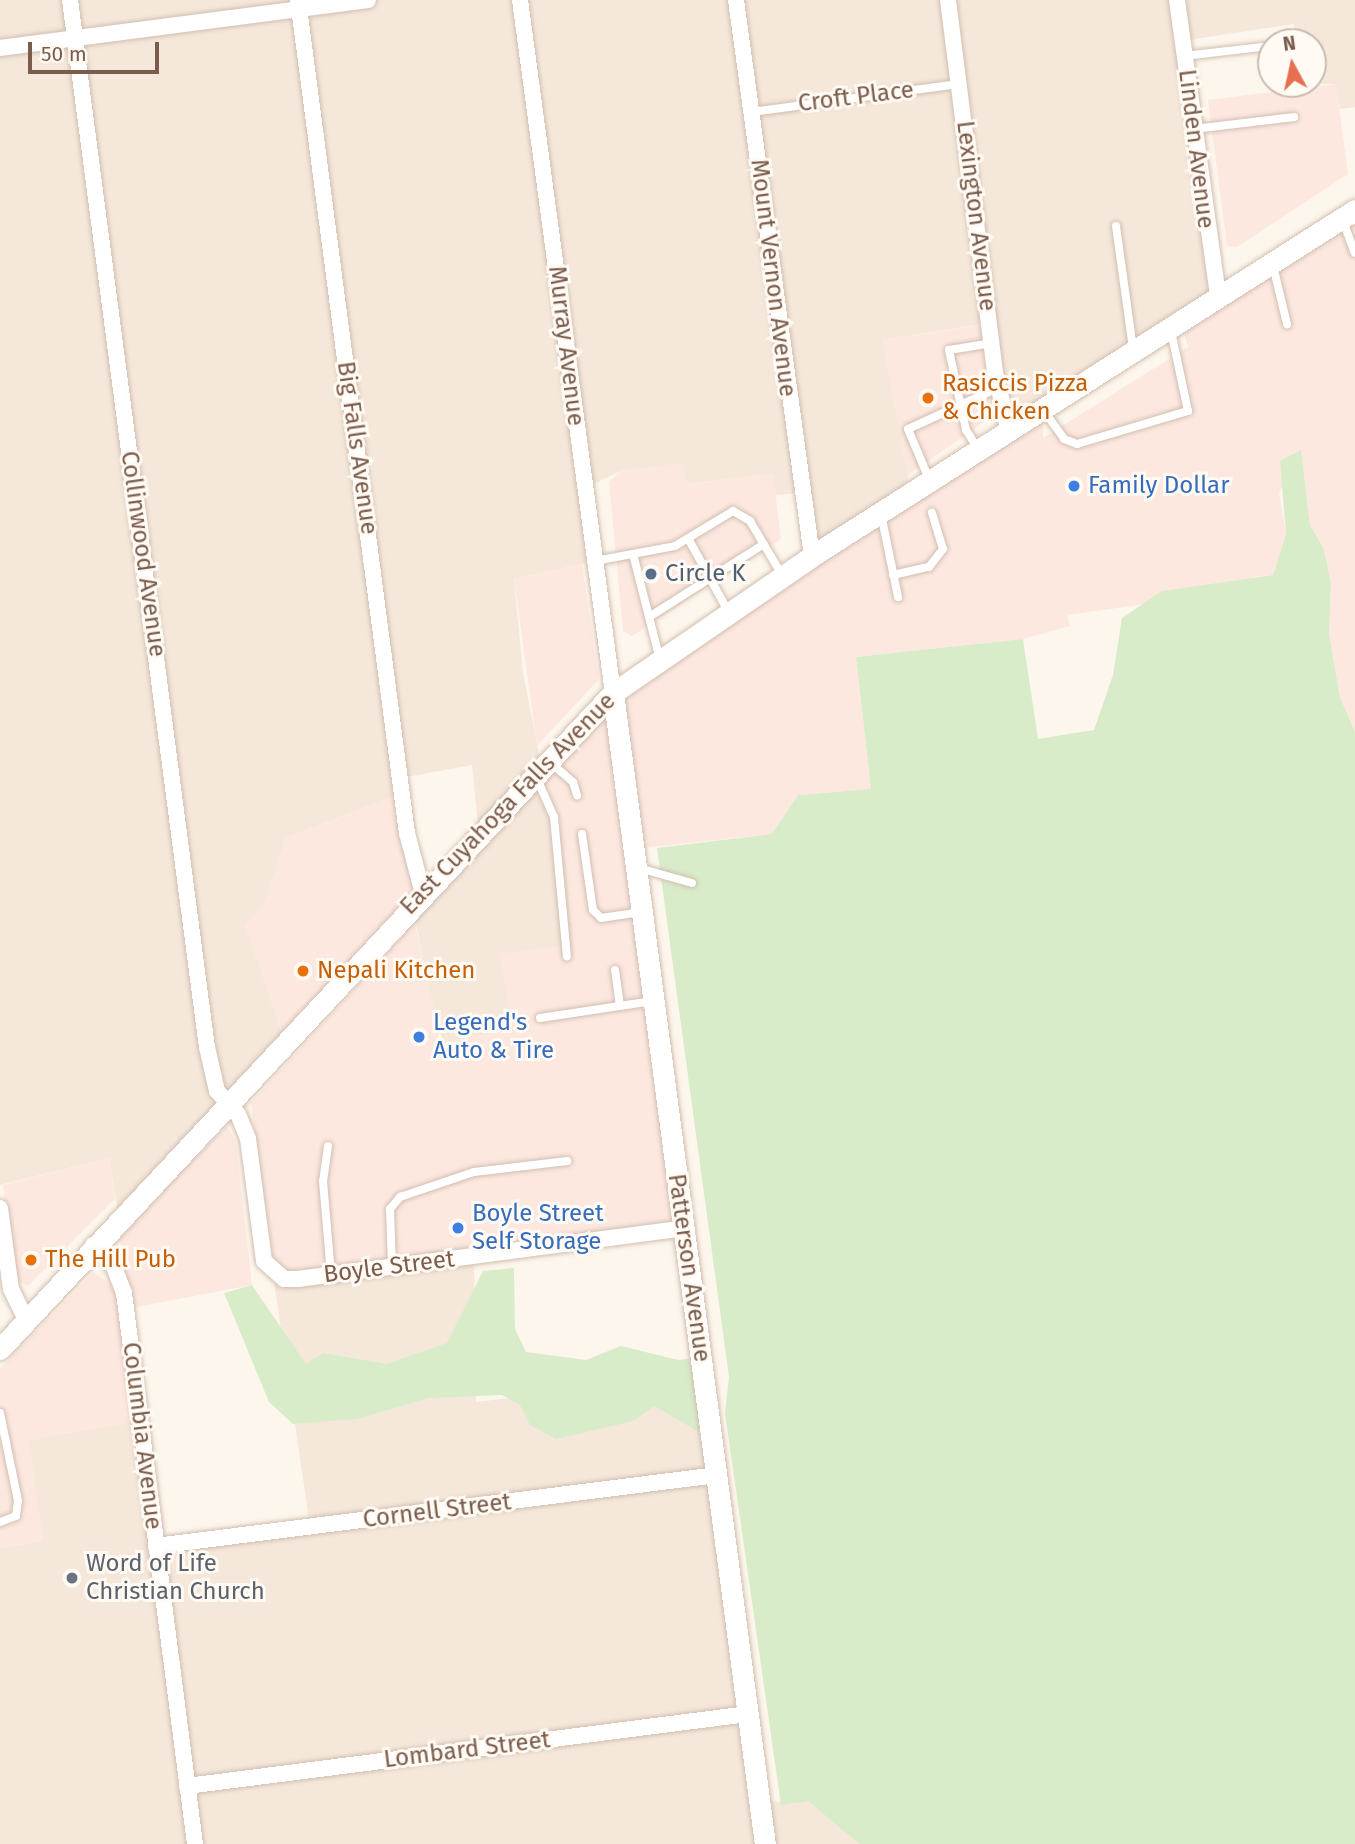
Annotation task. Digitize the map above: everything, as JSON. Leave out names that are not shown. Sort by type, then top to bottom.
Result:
[{"type":"street","name":"Collinwood Avenue","points":[[70,0],[207,1047],[217,1091],[228,1103]]},
{"type":"street","points":[[0,48],[298,4],[368,0]]},
{"type":"street","name":"Murray Avenue","points":[[520,0],[613,693]]},
{"type":"street","name":"Mount Vernon Avenue","points":[[736,0],[812,556]]},
{"type":"street","name":"Lexington Avenue","points":[[948,0],[998,388],[1009,432]]},
{"type":"street","name":"Linden Avenue","points":[[1177,0],[1218,297]]},
{"type":"street","name":"Big Falls Avenue","points":[[298,4],[407,834],[423,894]]},
{"type":"street","name":"East Cuyahoga Falls Avenue","points":[[0,1349],[93,1245],[540,766],[613,693],[659,656],[782,575],[1349,214]]},
{"type":"street","name":"Patterson Avenue","points":[[613,693],[765,1844]]},
{"type":"street","name":"Boyle Street","points":[[228,1103],[248,1139],[264,1261],[284,1279],[683,1228]]},
{"type":"street","points":[[0,1208],[11,1289],[26,1320]]},
{"type":"street","name":"Columbia Avenue","points":[[93,1245],[114,1267],[124,1293],[195,1844]]},
{"type":"street","name":"Cornell Street","points":[[156,1546],[717,1475]]},
{"type":"street","name":"Lombard Street","points":[[187,1786],[748,1714]]},
{"type":"lane","points":[[1184,56],[1257,48]]},
{"type":"lane","name":"Croft Place","points":[[752,112],[960,84]]},
{"type":"lane","points":[[1194,130],[1294,117]]},
{"type":"lane","points":[[1349,214],[1355,253]]},
{"type":"lane","points":[[1116,226],[1134,351]]},
{"type":"lane","points":[[1273,263],[1287,324]]},
{"type":"lane","points":[[1043,410],[1064,439],[1077,444],[1188,411],[1170,328]]},
{"type":"lane","points":[[979,451],[961,402],[949,350],[992,343]]},
{"type":"lane","points":[[930,482],[908,429],[961,402],[998,388]]},
{"type":"lane","points":[[595,561],[689,540],[733,511],[743,513],[782,575]]},
{"type":"lane","points":[[893,575],[929,567],[943,549],[932,513]]},
{"type":"lane","points":[[881,514],[898,597]]},
{"type":"lane","points":[[689,540],[728,611]]},
{"type":"lane","points":[[649,617],[712,580],[764,544]]},
{"type":"lane","points":[[633,554],[659,656]]},
{"type":"lane","points":[[540,766],[573,782],[577,795]]},
{"type":"lane","points":[[540,766],[554,817],[566,956]]},
{"type":"lane","points":[[582,834],[593,910],[601,918],[641,912]]},
{"type":"lane","points":[[636,868],[692,883]]},
{"type":"lane","points":[[615,970],[620,1006]]},
{"type":"lane","points":[[540,1018],[653,1001]]},
{"type":"lane","points":[[328,1146],[323,1181],[331,1274]]},
{"type":"lane","points":[[392,1266],[390,1209],[400,1197],[474,1172],[567,1161]]},
{"type":"lane","points":[[0,1413],[18,1501],[16,1516],[0,1522]]},
{"type":"shaded area","points":[[0,0],[1355,0],[1355,107],[1340,109],[1335,84],[1327,84],[1327,28],[1295,28],[1294,24],[1182,41],[1218,297],[1009,432],[989,323],[883,340],[911,495],[812,556],[801,493],[775,495],[773,474],[686,484],[683,464],[621,471],[585,488],[595,561],[514,579],[523,672],[541,765],[479,834],[472,765],[401,778],[402,793],[286,838],[263,908],[284,1041],[119,1220],[109,1158],[0,1185]]},
{"type":"shaded area","points":[[1336,84],[1348,174],[1237,247],[1227,246],[1208,100],[1257,94],[1257,98],[1327,98],[1327,85]]},
{"type":"shaded area","points":[[1355,220],[1355,732],[1340,697],[1329,634],[1331,582],[1324,549],[1310,525],[1301,451],[1279,493],[1286,534],[1273,575],[1253,577],[1248,590],[1067,615],[1070,626],[1023,639],[856,657],[871,789],[798,795],[772,834],[634,849],[613,693],[1043,410],[1043,438],[1188,347],[1183,330]]},
{"type":"shaded area","points":[[980,325],[992,416],[907,476],[883,340]]},
{"type":"shaded area","points":[[683,463],[687,484],[773,474],[781,539],[632,636],[623,631],[609,482],[621,471]]},
{"type":"shaded area","points":[[582,564],[599,679],[537,746],[514,579]]},
{"type":"shaded area","points":[[610,700],[678,1224],[282,1272],[272,1256],[251,1103],[415,923],[441,1043],[513,1031],[500,954],[574,944],[565,851],[531,784]]},
{"type":"shaded area","points":[[531,784],[565,851],[574,945],[513,1031],[440,1043],[414,914]]},
{"type":"shaded area","points":[[397,795],[406,863],[418,892],[282,1035],[245,925],[263,907],[286,838]]},
{"type":"shaded area","points":[[227,1126],[236,1142],[252,1285],[131,1308],[119,1235]]},
{"type":"shaded area","points":[[109,1158],[115,1199],[28,1286],[14,1279],[3,1185]]},
{"type":"shaded area","points":[[474,1257],[476,1402],[704,1376],[760,1802],[808,1801],[859,1844],[0,1844],[0,1548],[42,1541],[29,1440],[141,1420],[156,1546],[310,1526],[272,1268],[284,1279]]},
{"type":"shaded area","points":[[93,1273],[115,1286],[131,1422],[29,1440],[43,1541],[0,1548],[0,1369]]},
{"type":"green space","points":[[1301,450],[1310,525],[1324,549],[1331,583],[1329,634],[1340,697],[1355,732],[1355,1844],[859,1844],[808,1801],[781,1805],[725,1413],[729,1377],[657,848],[772,834],[798,795],[871,789],[856,657],[1023,639],[1038,739],[1094,730],[1113,675],[1122,618],[1162,591],[1273,575],[1286,534],[1280,461]]},
{"type":"green space","points":[[514,1268],[515,1329],[526,1352],[586,1360],[621,1346],[678,1360],[696,1358],[708,1437],[654,1406],[634,1421],[556,1439],[530,1425],[520,1405],[502,1395],[429,1398],[357,1419],[293,1424],[269,1402],[224,1293],[252,1285],[306,1364],[323,1353],[387,1364],[447,1343],[483,1271]]},
{"type":"place","name":"Rasiccis Pizza & Chicken","points":[[928,398]]},
{"type":"place","name":"Family Dollar","points":[[1074,486]]},
{"type":"place","name":"Circle K","points":[[651,574]]},
{"type":"place","name":"Nepali Kitchen","points":[[303,971]]},
{"type":"place","name":"Legend's Auto & Tire","points":[[419,1037]]},
{"type":"place","name":"Boyle Street Self Storage","points":[[458,1228]]},
{"type":"place","name":"The Hill Pub","points":[[31,1260]]},
{"type":"place","name":"Word of Life Christian Church","points":[[72,1578]]}]
